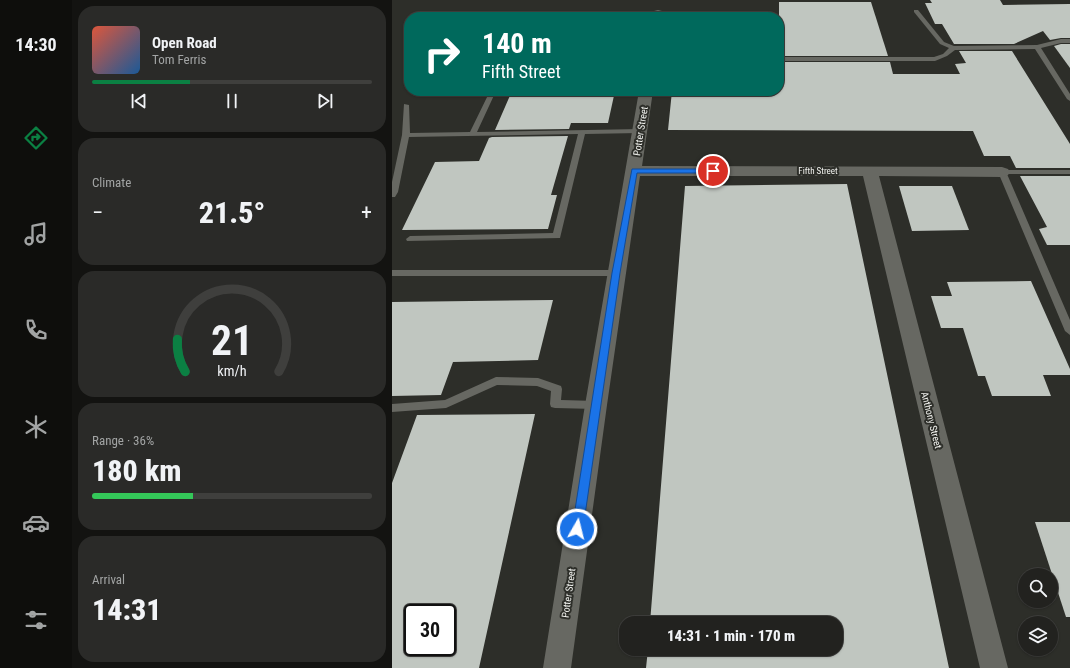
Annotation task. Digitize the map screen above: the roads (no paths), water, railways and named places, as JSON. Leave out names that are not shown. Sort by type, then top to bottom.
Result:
[{"type":"street","name":"Potter Street","points":[[557,668],[616,273],[645,96]]},
{"type":"street","name":"Fifth Street","points":[[634,171],[1002,172]]},
{"type":"street","name":"Anthony Street","points":[[870,171],[994,668]]},
{"type":"lane","points":[[916,11],[942,43],[953,48],[1037,47],[1061,41],[1070,41]]},
{"type":"lane","points":[[1037,47],[1070,99]]},
{"type":"lane","points":[[784,59],[935,59],[946,55],[953,48]]},
{"type":"lane","points":[[473,133],[491,96]]},
{"type":"lane","points":[[392,196],[406,135],[406,105]]},
{"type":"lane","points":[[406,135],[640,131]]},
{"type":"lane","points":[[410,239],[557,236],[582,132]]},
{"type":"lane","points":[[1070,172],[1002,172],[1070,331]]},
{"type":"lane","points":[[392,273],[616,273]]},
{"type":"lane","points":[[392,408],[446,404],[496,381],[538,382],[557,389],[555,404],[596,405]]}]
